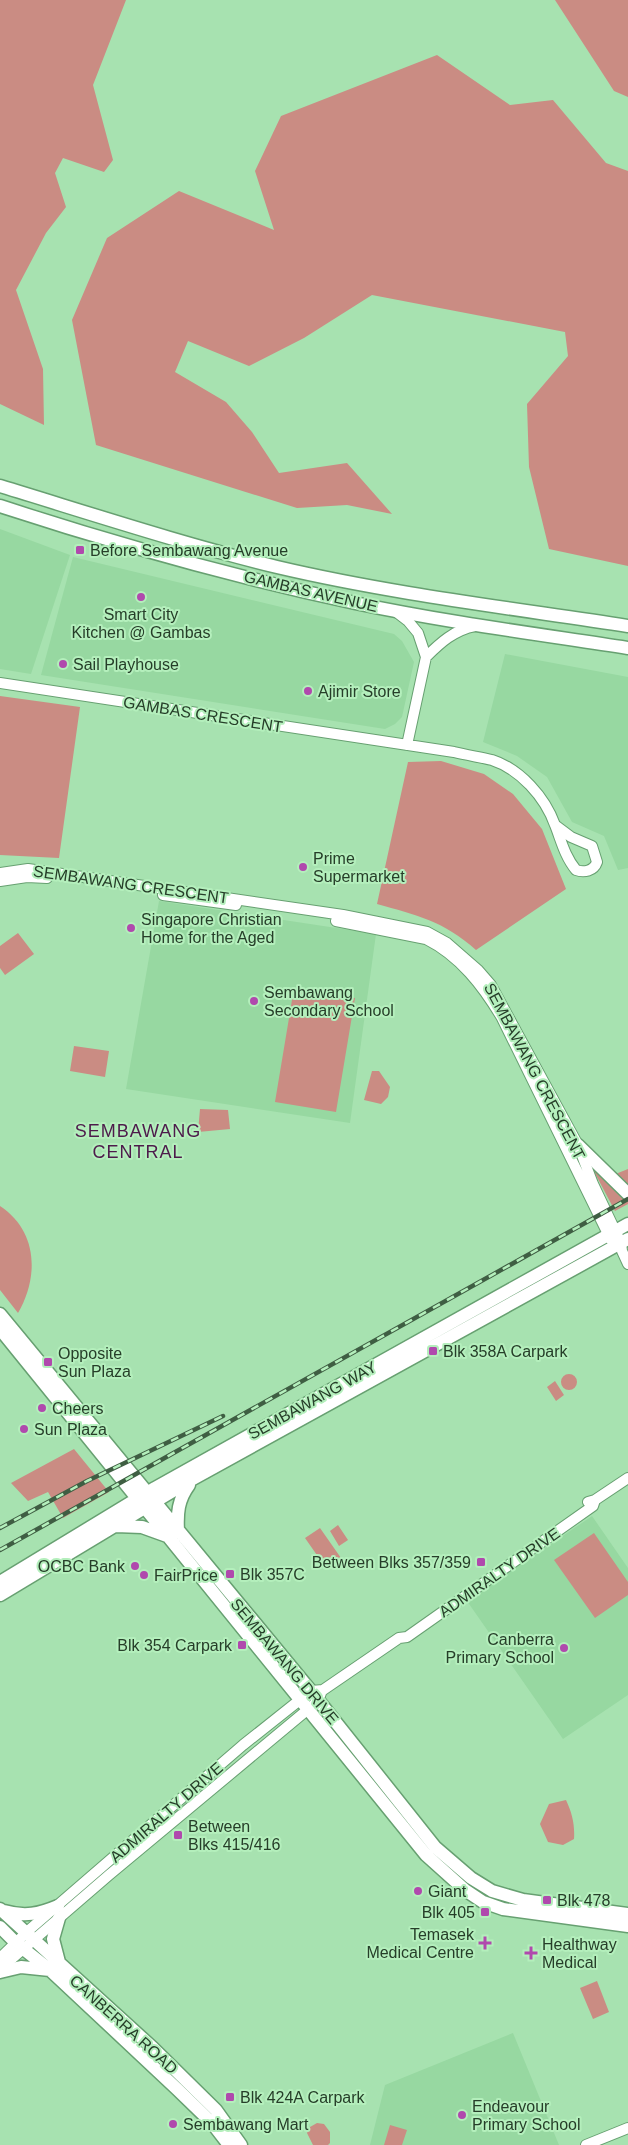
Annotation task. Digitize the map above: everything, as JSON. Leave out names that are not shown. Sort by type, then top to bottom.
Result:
[{"type":"main road","name":"GAMBAS AVENUE","points":[[0,486],[98,516],[276,566],[333,579],[628,626]]},
{"type":"main road","name":"GAMBAS AVENUE","points":[[0,506],[219,570],[327,596],[481,625],[628,648]]},
{"type":"main road","points":[[272,582],[282,580],[284,577],[283,573],[276,566]]},
{"type":"main road","points":[[327,596],[319,588],[320,584],[333,579]]},
{"type":"main road","points":[[578,1145],[628,1194]]},
{"type":"main road","name":"SEMBAWANG WAY","points":[[0,1595],[115,1526],[146,1501],[240,1439],[475,1311],[628,1224]]},
{"type":"main road","name":"SEMBAWANG WAY","points":[[0,1582],[146,1501],[262,1443],[621,1245]]},
{"type":"main road","name":"SEMBAWANG DRIVE","points":[[0,1314],[146,1501]]},
{"type":"main road","name":"SEMBAWANG DRIVE","points":[[0,1329],[174,1534],[317,1694],[435,1847],[471,1878],[492,1891],[523,1900],[628,1914]]},
{"type":"main road","points":[[240,1439],[241,1442],[248,1446],[262,1443]]},
{"type":"main road","points":[[115,1526],[142,1527],[174,1534],[180,1498],[191,1480]]},
{"type":"main road","name":"SEMBAWANG DRIVE","points":[[174,1534],[304,1705],[426,1855],[465,1890],[483,1902],[503,1910],[628,1926]]},
{"type":"main road","points":[[0,1970],[21,1966],[55,1968],[53,1939],[59,1912],[19,1915],[1,1910]]},
{"type":"main road","name":"CANBERRA ROAD","points":[[1,1910],[30,1937],[55,1968],[212,2123],[229,2145]]},
{"type":"main road","name":"CANBERRA ROAD","points":[[0,1928],[19,1947],[55,1968],[153,2048],[216,2110],[241,2145]]},
{"type":"street","points":[[395,610],[418,633],[426,657],[407,745]]},
{"type":"street","points":[[426,657],[446,638],[466,628],[481,625]]},
{"type":"street","name":"GAMBAS CRESCENT","points":[[0,683],[407,745],[473,756],[500,764],[517,774],[533,789],[555,825],[558,837],[576,870],[582,872],[594,868],[597,862],[592,846],[571,837],[555,825]]},
{"type":"street","name":"SEMBAWANG CRESCENT","points":[[0,873],[28,869],[334,914],[428,932],[447,943],[478,970],[489,983],[578,1145],[612,1232]]},
{"type":"street","name":"SEMBAWANG CRESCENT","points":[[0,881],[39,877],[147,892],[332,920],[426,939],[435,944],[469,972],[493,1003],[612,1232],[621,1245]]},
{"type":"street","points":[[621,1245],[628,1264]]},
{"type":"street","name":"ADMIRALTY DRIVE","points":[[19,1947],[59,1912],[102,1880],[317,1694],[399,1638],[407,1637],[592,1506],[595,1500],[628,1478]]},
{"type":"street","points":[[0,1958],[19,1947]]},
{"type":"street","points":[[0,1970],[19,1947]]},
{"type":"street","points":[[586,2145],[628,2128]]},
{"type":"shaded area","points":[[0,0],[126,0],[93,85],[113,160],[104,172],[63,158],[55,173],[66,207],[46,233],[16,290],[43,369],[44,425],[0,404]]},
{"type":"shaded area","points":[[555,0],[628,0],[628,97],[614,91]]},
{"type":"shaded area","points":[[437,55],[510,105],[553,100],[606,163],[628,171],[628,566],[549,549],[529,467],[527,404],[568,356],[565,332],[372,295],[304,338],[249,366],[188,341],[175,372],[226,402],[252,432],[279,473],[347,463],[392,514],[347,505],[297,508],[96,445],[72,320],[107,238],[179,191],[274,230],[255,171],[281,116]]},
{"type":"shaded area","points":[[0,529],[70,555],[31,674],[0,669]]},
{"type":"shaded area","points":[[73,557],[394,634],[402,641],[414,662],[402,717],[395,724],[385,729],[41,675]]},
{"type":"shaded area","points":[[505,654],[628,677],[628,868],[618,870],[604,836],[572,822],[547,777],[517,756],[483,742]]},
{"type":"shaded area","points":[[0,696],[80,707],[59,858],[0,855]]},
{"type":"shaded area","points":[[441,761],[484,774],[513,794],[542,829],[566,889],[476,950],[453,932],[429,920],[377,904],[408,762]]},
{"type":"shaded area","name":"Sembawang Secondary School","points":[[159,901],[376,934],[350,1123],[126,1089]]},
{"type":"shaded area","points":[[18,933],[34,954],[5,975],[0,968],[0,946]]},
{"type":"shaded area","points":[[294,988],[355,998],[336,1112],[275,1102]]},
{"type":"shaded area","points":[[74,1046],[109,1051],[105,1077],[70,1071]]},
{"type":"shaded area","points":[[372,1071],[379,1071],[390,1087],[388,1097],[381,1104],[364,1100]]},
{"type":"shaded area","points":[[200,1109],[228,1110],[230,1129],[198,1132]]},
{"type":"shaded area","points":[[589,1162],[613,1175],[628,1169],[628,1204],[615,1211]]},
{"type":"shaded area","points":[[0,1206],[13,1216],[22,1228],[28,1241],[31,1255],[32,1270],[29,1285],[18,1313],[0,1290]]},
{"type":"shaded area","points":[[569,1374],[575,1376],[577,1382],[575,1388],[569,1390],[563,1388],[561,1382],[563,1376]]},
{"type":"shaded area","points":[[555,1381],[564,1395],[556,1401],[547,1387]]},
{"type":"shaded area","points":[[74,1449],[109,1492],[63,1518],[48,1492],[28,1501],[11,1483]]},
{"type":"shaded area","name":"Canberra Primary School","points":[[592,1516],[628,1568],[628,1695],[563,1739],[467,1601]]},
{"type":"shaded area","points":[[338,1525],[348,1540],[339,1546],[330,1531]]},
{"type":"shaded area","points":[[320,1528],[341,1558],[326,1568],[305,1538]]},
{"type":"shaded area","points":[[594,1533],[628,1582],[628,1595],[595,1618],[554,1560]]},
{"type":"shaded area","points":[[566,1800],[573,1819],[574,1839],[563,1845],[548,1842],[540,1824],[549,1804]]},
{"type":"shaded area","points":[[597,1981],[609,2012],[593,2019],[580,1988]]},
{"type":"shaded area","name":"Endeavour Primary School","points":[[513,2033],[559,2145],[370,2145],[385,2085]]},
{"type":"shaded area","points":[[317,2123],[324,2124],[330,2132],[330,2143],[328,2145],[313,2145],[307,2133],[310,2127]]},
{"type":"shaded area","points":[[390,2125],[407,2130],[402,2145],[384,2145]]},
{"type":"railway","points":[[0,1550],[628,1199]]},
{"type":"railway","points":[[0,1528],[87,1481],[223,1416]]},
{"type":"place","name":"Before Sembawang Avenue","points":[[80,550]]},
{"type":"place","name":"Smart City Kitchen @ Gambas","points":[[141,597]]},
{"type":"place","name":"Sail Playhouse","points":[[63,664]]},
{"type":"place","name":"Ajimir Store","points":[[308,691]]},
{"type":"place","name":"Prime Supermarket","points":[[303,867]]},
{"type":"place","name":"Singapore Christian Home for the Aged","points":[[131,928]]},
{"type":"place","name":"Sembawang Secondary School","points":[[254,1001]]},
{"type":"place","name":"Blk 358A Carpark","points":[[433,1351]]},
{"type":"place","name":"Opposite Sun Plaza","points":[[48,1362]]},
{"type":"place","name":"Cheers","points":[[42,1408]]},
{"type":"place","name":"Sun Plaza","points":[[24,1429]]},
{"type":"place","name":"Between Blks 357/359","points":[[481,1562]]},
{"type":"place","name":"OCBC Bank","points":[[135,1566]]},
{"type":"place","name":"Blk 357C","points":[[230,1574]]},
{"type":"place","name":"FairPrice","points":[[144,1575]]},
{"type":"place","name":"Blk 354 Carpark","points":[[242,1645]]},
{"type":"place","name":"Canberra Primary School","points":[[564,1648]]},
{"type":"place","name":"Between Blks 415/416","points":[[178,1835]]},
{"type":"place","name":"Giant","points":[[418,1891]]},
{"type":"place","name":"Blk 478","points":[[547,1900]]},
{"type":"place","name":"Blk 405","points":[[485,1912]]},
{"type":"place","name":"Temasek Medical Centre","points":[[485,1943]]},
{"type":"place","name":"Healthway Medical","points":[[531,1953]]},
{"type":"place","name":"Blk 424A Carpark","points":[[230,2097]]},
{"type":"place","name":"Endeavour Primary School","points":[[462,2115]]},
{"type":"place","name":"Sembawang Mart","points":[[173,2124]]},
{"type":"district","name":"SEMBAWANG CENTRAL","points":[[138,1141]]}]
